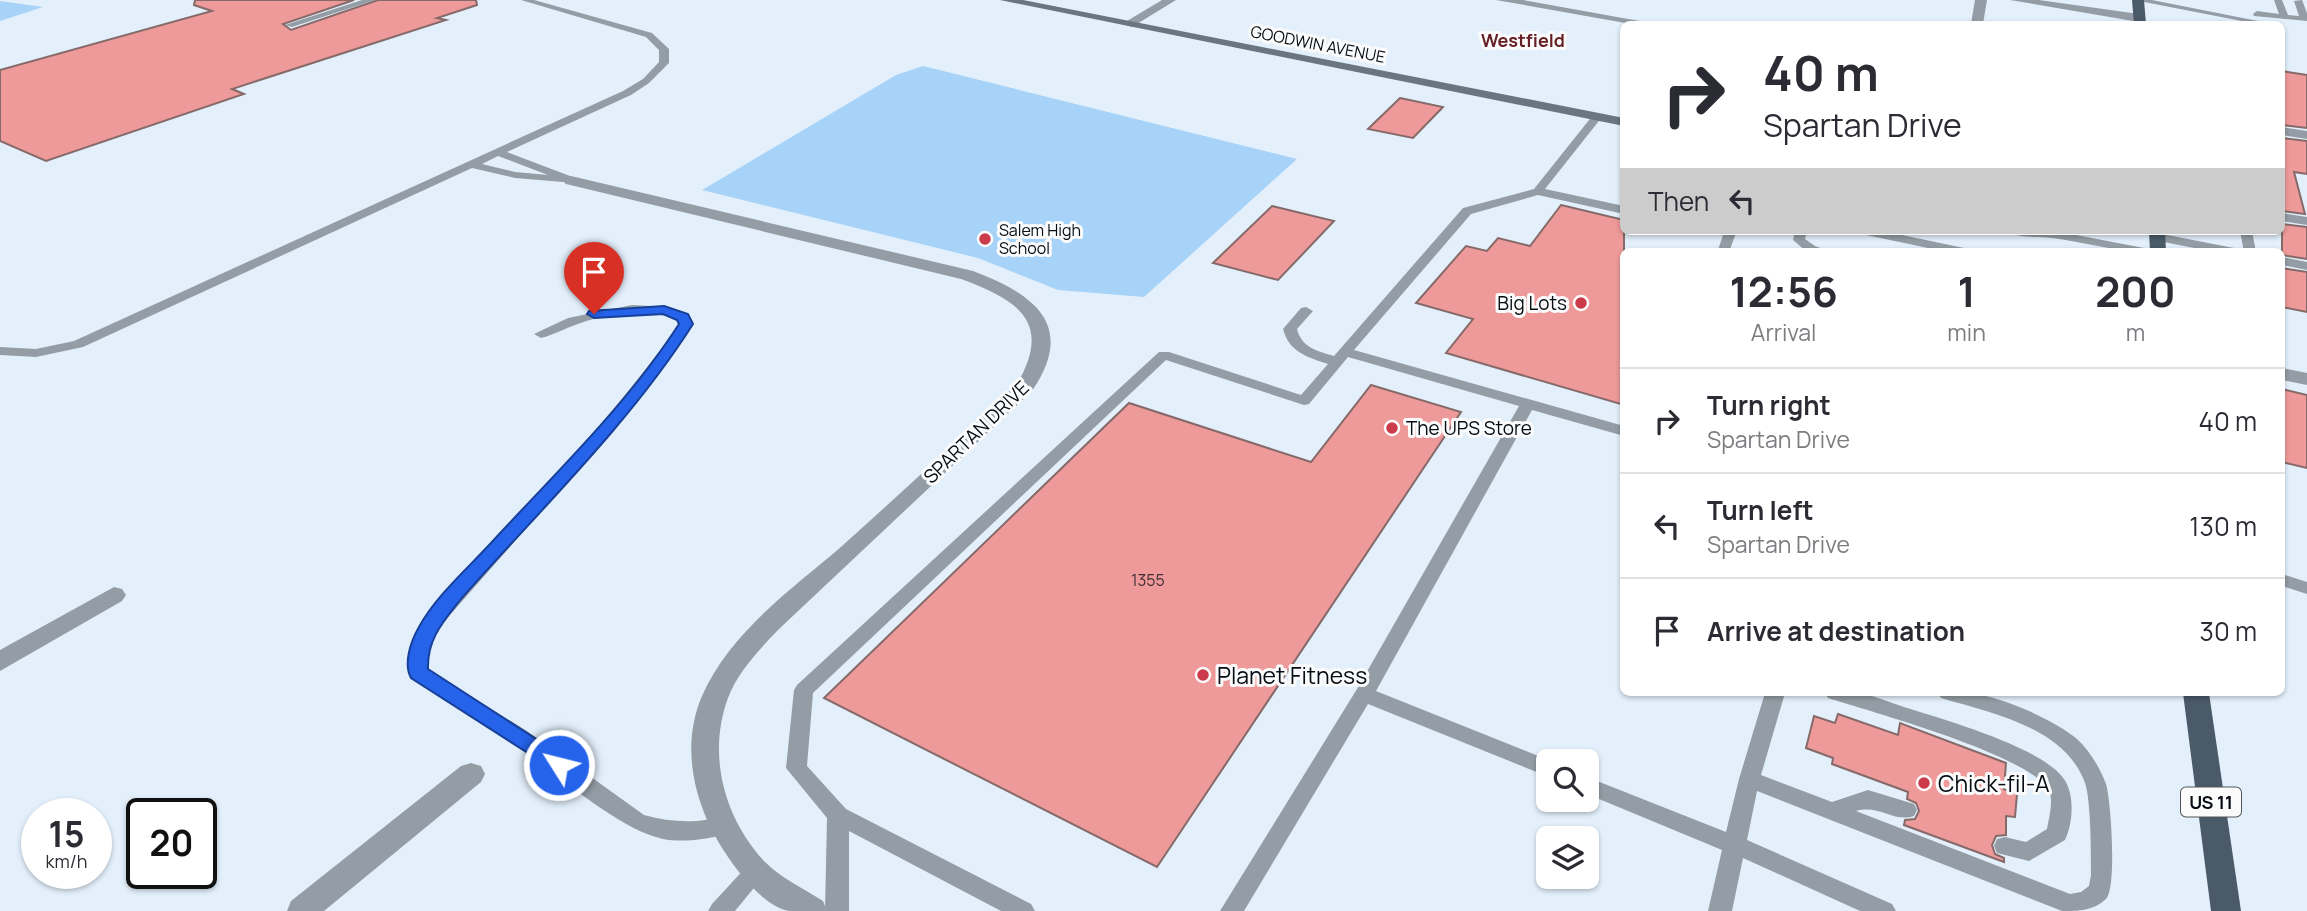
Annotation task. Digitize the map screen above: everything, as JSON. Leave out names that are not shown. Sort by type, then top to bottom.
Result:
[{"type":"main road","name":"US 11","points":[[2196,696],[2226,911]]},
{"type":"street","name":"GOODWIN AVENUE","points":[[1006,0],[1620,121]]},
{"type":"street","points":[[1128,24],[1170,0]]},
{"type":"street","points":[[1502,0],[1632,21]]},
{"type":"street","points":[[1978,21],[1982,0]]},
{"type":"street","points":[[2016,0],[2139,10]]},
{"type":"street","points":[[2285,131],[2307,135]]},
{"type":"street","name":"SPARTAN DRIVE","points":[[571,181],[992,283],[1029,306],[1039,322],[1044,339],[1035,372],[1025,387],[769,624],[729,671],[707,724],[703,753],[706,781],[724,826],[756,872],[811,911]]},
{"type":"street","points":[[2285,375],[2307,379]]},
{"type":"street","points":[[0,662],[114,595]]},
{"type":"street","points":[[302,911],[471,774]]},
{"type":"lane","points":[[289,25],[371,0]]},
{"type":"lane","points":[[0,351],[36,353],[78,344],[627,93],[657,72],[665,55],[658,42],[636,30],[525,0]]},
{"type":"lane","points":[[2195,0],[2196,4],[2211,8],[2278,21]]},
{"type":"lane","points":[[2278,0],[2283,21]]},
{"type":"lane","points":[[2285,22],[2305,19],[2298,1]]},
{"type":"lane","points":[[2139,10],[2246,21]]},
{"type":"lane","points":[[2285,23],[2307,30]]},
{"type":"lane","points":[[1538,191],[1597,117]]},
{"type":"lane","points":[[497,152],[556,172],[571,181]]},
{"type":"lane","points":[[470,164],[526,177],[571,181]]},
{"type":"lane","points":[[1023,911],[838,816],[796,768],[804,690],[1164,355],[1304,401],[1467,211],[1538,191],[1620,209]]},
{"type":"lane","points":[[2285,217],[2307,221]]},
{"type":"lane","points":[[1885,235],[1945,248]]},
{"type":"lane","points":[[1919,235],[1958,248]]},
{"type":"lane","points":[[2051,235],[2086,246],[2105,248]]},
{"type":"lane","points":[[2157,240],[2208,248]]},
{"type":"lane","points":[[2285,262],[2307,266]]},
{"type":"lane","points":[[541,334],[578,318],[636,310],[674,312],[683,317],[686,324],[666,356],[624,407],[427,629],[418,651],[418,673],[520,737],[637,821],[664,830],[696,830],[724,826]]},
{"type":"lane","points":[[1306,312],[1290,329],[1293,341],[1308,353],[1341,357],[1620,430]]},
{"type":"lane","points":[[1232,911],[1364,694],[1527,405]]},
{"type":"lane","points":[[2285,581],[2307,588]]},
{"type":"lane","points":[[1364,694],[1536,764]]},
{"type":"lane","points":[[1720,911],[1749,779],[1774,696]]},
{"type":"lane","points":[[1844,696],[1996,747],[2027,761],[2056,783],[2061,795],[2057,834],[2029,852],[2006,846]]},
{"type":"lane","points":[[1749,779],[2070,904],[2086,901],[2100,891],[2103,875],[2096,785],[2086,763],[2067,742],[2041,726],[1956,696]]},
{"type":"lane","points":[[1599,790],[1735,845],[1884,911]]},
{"type":"lane","points":[[1834,810],[1868,799],[1906,810]]},
{"type":"lane","points":[[837,911],[838,816]]},
{"type":"lane","points":[[720,911],[756,872]]},
{"type":"shaded area","points":[[0,1],[43,7],[0,21]]},
{"type":"shaded area","points":[[923,66],[1297,159],[1144,297],[1058,290],[978,258],[702,190],[896,75]]},
{"type":"building","points":[[195,0],[354,0],[283,24],[291,30],[378,0],[476,0],[477,5],[437,18],[446,20],[232,89],[244,94],[46,161],[0,141],[0,70],[212,11],[194,5]]},
{"type":"building","points":[[2285,71],[2307,75],[2307,128],[2285,125]]},
{"type":"building","points":[[1400,98],[1443,107],[1413,138],[1368,129]]},
{"type":"building","points":[[2285,138],[2307,141],[2307,174],[2294,172],[2305,214],[2285,211]]},
{"type":"building","points":[[1561,205],[1620,219],[1620,235],[1624,235],[1624,248],[1620,248],[1620,404],[1446,353],[1473,319],[1416,303],[1466,246],[1487,251],[1498,238],[1530,246]]},
{"type":"building","points":[[1272,206],[1334,221],[1278,280],[1213,263]]},
{"type":"building","points":[[2285,224],[2307,227],[2307,259],[2285,255],[2285,248],[2282,248]]},
{"type":"building","points":[[2285,268],[2307,272],[2307,312],[2285,308]]},
{"type":"building","points":[[1371,385],[1461,412],[1157,867],[824,698],[1129,403],[1311,462]]},
{"type":"building","points":[[2285,390],[2307,395],[2307,468],[2285,463]]},
{"type":"building","points":[[1838,714],[1898,735],[1900,723],[2006,763],[2004,789],[2017,794],[2015,817],[2006,816],[2006,835],[1996,836],[1992,845],[1995,854],[2004,858],[2004,862],[1904,825],[1905,820],[1915,819],[1919,811],[1916,803],[1907,799],[1908,792],[1832,764],[1833,758],[1806,748],[1814,716],[1835,723]]},
{"type":"place","name":"Salem High School","points":[[985,239]]},
{"type":"place","name":"Big Lots","points":[[1581,303]]},
{"type":"place","name":"The UPS Store","points":[[1392,428]]},
{"type":"place","name":"Planet Fitness","points":[[1203,675]]},
{"type":"place","name":"Chick-fil-A","points":[[1924,783]]},
{"type":"district","name":"Westfield","points":[[1523,40]]},
{"type":"route","points":[[559,765],[520,737],[418,673],[418,651],[427,629],[454,594],[624,407],[666,356],[686,324],[683,317],[664,310],[594,314]]}]
